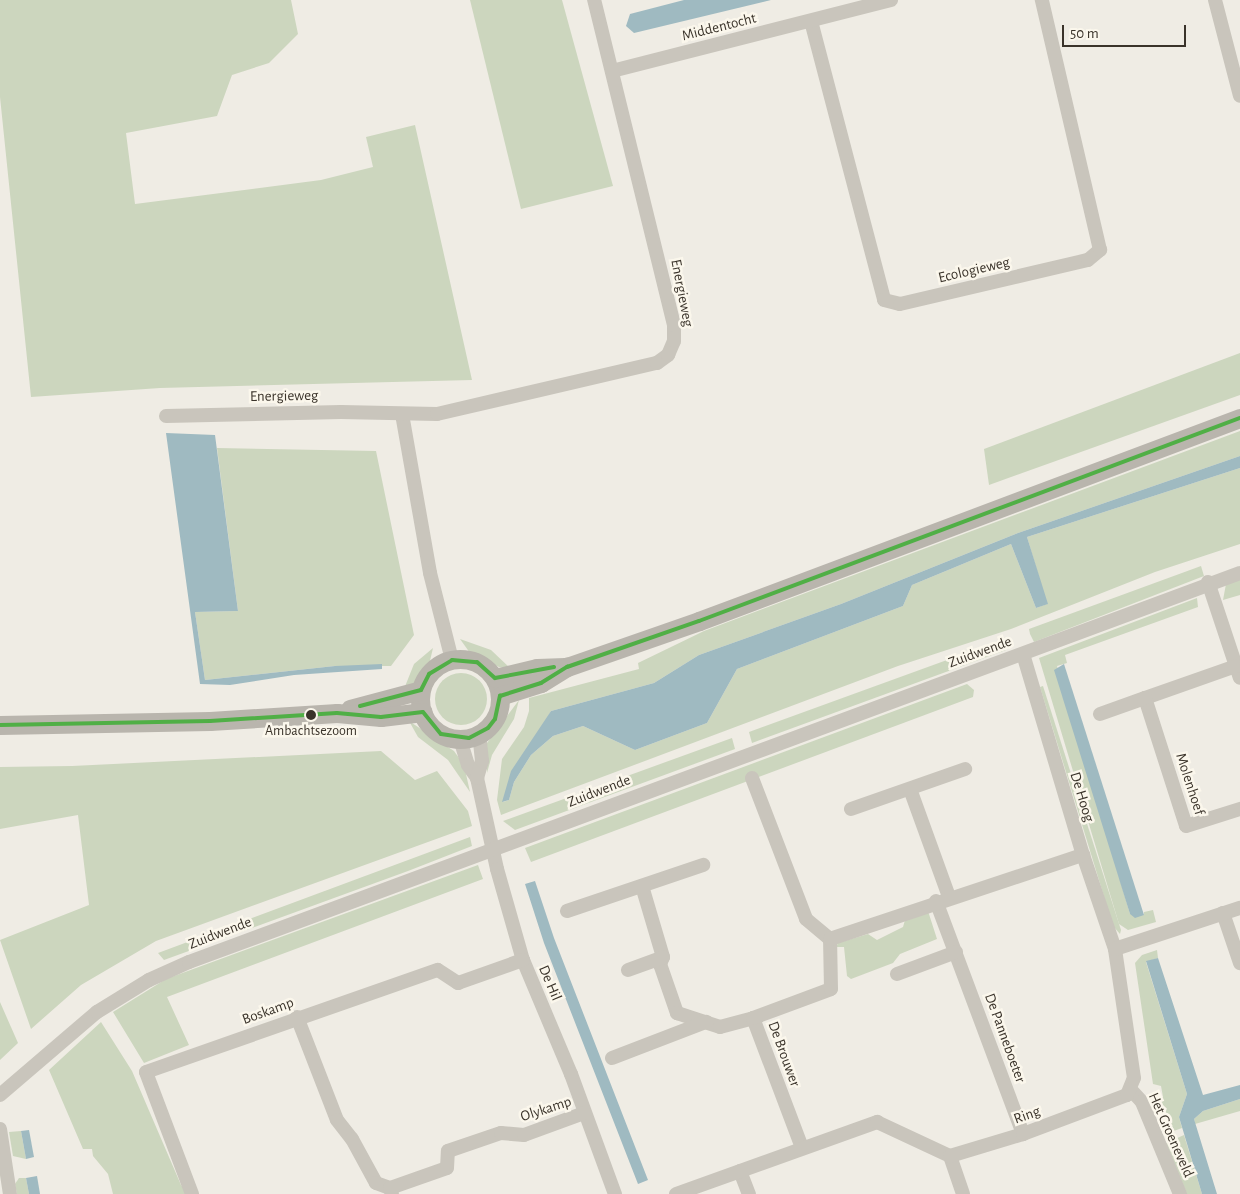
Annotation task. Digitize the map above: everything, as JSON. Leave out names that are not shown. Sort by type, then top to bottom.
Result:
[{"type":"street","name":"Energieweg","points":[[166,416],[341,412],[402,414],[459,411],[656,363],[668,355],[674,341],[674,325],[595,0]]},
{"type":"street","name":"Middentocht","points":[[612,71],[891,0]]},
{"type":"street","name":"Ecologieweg","points":[[811,21],[884,300],[900,304],[1088,260],[1100,250],[1042,0]]},
{"type":"street","points":[[1215,0],[1240,96]]},
{"type":"street","points":[[402,414],[430,573],[452,660]]},
{"type":"street","points":[[495,678],[537,668],[567,666],[690,625],[1240,418]]},
{"type":"street","name":"Zuidwende","points":[[0,1095],[97,1012],[149,980],[188,962],[1022,654],[1208,582],[1240,573]]},
{"type":"street","points":[[1100,714],[1145,698],[1238,672],[1208,582]]},
{"type":"street","name":"De Hoog","points":[[1022,654],[1083,855],[1116,948]]},
{"type":"street","points":[[452,660],[477,662],[495,678],[500,696],[495,718],[479,734],[460,739],[433,728],[423,712],[421,690],[429,674],[452,660]]},
{"type":"street","points":[[500,696],[541,683],[567,666]]},
{"type":"street","points":[[337,713],[421,690]]},
{"type":"street","name":"Molenhoef","points":[[1145,698],[1186,826],[1240,809]]},
{"type":"street","points":[[0,725],[210,721],[337,713],[381,717],[423,712]]},
{"type":"street","name":"De Hil","points":[[477,778],[482,761],[479,734]]},
{"type":"street","name":"De Hil","points":[[460,739],[468,765],[477,778],[493,848],[523,960],[615,1194]]},
{"type":"street","points":[[852,809],[965,769]]},
{"type":"street","points":[[752,778],[806,919],[830,938]]},
{"type":"street","name":"De Panneboeter","points":[[910,789],[956,952],[1023,1134]]},
{"type":"street","points":[[830,938],[942,899],[1083,855]]},
{"type":"street","points":[[567,911],[703,865]]},
{"type":"street","name":"De Brouwer","points":[[642,886],[663,957],[660,964],[677,1013],[720,1027],[753,1018],[802,1148]]},
{"type":"street","points":[[1131,1090],[1134,1078],[1116,948],[1240,908]]},
{"type":"street","points":[[1223,913],[1240,963]]},
{"type":"street","points":[[753,1018],[831,989],[830,938]]},
{"type":"street","points":[[897,974],[956,952]]},
{"type":"street","points":[[628,970],[663,957]]},
{"type":"street","name":"Boskamp","points":[[192,1194],[146,1072],[298,1017],[438,970],[458,983],[523,960]]},
{"type":"street","name":"Olykamp","points":[[298,1017],[337,1120],[352,1139],[376,1184],[391,1191],[447,1168],[448,1152],[501,1133],[524,1135],[584,1113]]},
{"type":"street","name":"De Brouwer","points":[[612,1058],[706,1022]]},
{"type":"street","name":"Ring","points":[[950,1156],[1023,1134],[1127,1095],[1131,1090]]},
{"type":"street","name":"Het Groeneveld","points":[[1131,1090],[1142,1102],[1180,1194]]},
{"type":"street","points":[[676,1194],[877,1122],[950,1156],[963,1194]]},
{"type":"street","points":[[0,1129],[10,1194]]},
{"type":"street","points":[[740,1171],[749,1194]]},
{"type":"green space","points":[[0,0],[291,0],[298,34],[269,63],[232,75],[217,116],[126,133],[135,204],[321,180],[373,167],[366,137],[415,125],[472,380],[160,388],[31,397],[0,97]]},
{"type":"green space","points":[[470,0],[562,0],[613,186],[521,209]]},
{"type":"green space","points":[[1240,353],[1240,395],[989,485],[984,449]]},
{"type":"green space","points":[[1240,431],[1240,456],[1018,533],[841,604],[699,655],[654,683],[551,711],[503,802],[509,800],[514,782],[531,755],[553,736],[583,726],[635,750],[707,723],[737,669],[903,606],[912,585],[1011,544],[1036,608],[1047,604],[1027,537],[1240,468],[1240,544],[1155,572],[1011,629],[898,666],[501,815],[497,800],[502,759],[524,727],[529,711],[529,698],[639,669],[638,663],[704,631]]},
{"type":"green space","points":[[217,448],[376,451],[414,635],[391,666],[335,666],[205,680],[195,612],[238,611]]},
{"type":"green space","points":[[1201,566],[1204,576],[1034,642],[1030,634],[1029,629]]},
{"type":"green space","points":[[1240,579],[1240,595],[1223,600],[1226,584]]},
{"type":"green space","points":[[1197,598],[1198,607],[1065,655],[1067,663],[1057,666],[1130,914],[1144,915],[1144,912],[1153,910],[1156,922],[1128,930],[1119,924],[1039,658]]},
{"type":"green space","points":[[460,639],[491,650],[511,669],[499,667],[470,653]]},
{"type":"green space","points":[[1002,640],[1006,650],[752,743],[749,732]]},
{"type":"green space","points":[[433,648],[429,665],[414,683],[404,689],[414,664]]},
{"type":"green space","points":[[461,673],[471,675],[479,681],[485,689],[487,699],[485,709],[479,717],[471,723],[461,725],[451,723],[443,717],[437,709],[435,699],[437,689],[443,681],[451,675]]},
{"type":"green space","points":[[967,684],[974,690],[973,697],[531,862],[525,848]]},
{"type":"green space","points":[[1043,686],[1121,930],[1120,934],[1113,926],[1040,687]]},
{"type":"green space","points":[[519,700],[514,719],[492,755],[487,773],[487,743]]},
{"type":"green space","points":[[409,721],[454,751],[464,765],[470,792],[448,760],[418,737]]},
{"type":"green space","points":[[732,738],[735,749],[515,830],[503,821]]},
{"type":"green space","points":[[381,751],[415,780],[437,771],[468,811],[472,826],[156,941],[81,985],[31,1029],[0,940],[89,905],[78,815],[0,829],[0,767],[72,766]]},
{"type":"green space","points":[[470,837],[472,846],[408,871],[164,960],[158,953]]},
{"type":"green space","points":[[478,865],[483,879],[167,997],[189,1045],[144,1063],[113,1012],[166,979]]},
{"type":"green space","points":[[928,911],[937,939],[900,954],[893,963],[851,979],[847,976],[844,947],[836,947],[838,943],[868,934],[877,940],[903,927],[905,920]]},
{"type":"green space","points":[[1157,950],[1158,958],[1146,962],[1187,1094],[1179,1117],[1182,1128],[1171,1132],[1163,1120],[1158,1099],[1163,1097],[1161,1086],[1153,1084],[1135,963],[1142,955]]},
{"type":"green space","points":[[0,1002],[18,1043],[0,1060]]},
{"type":"green space","points":[[101,1022],[132,1071],[181,1185],[188,1194],[113,1194],[108,1174],[93,1156],[92,1149],[83,1149],[49,1070]]},
{"type":"green space","points":[[1240,1099],[1240,1111],[1195,1124],[1194,1119],[1203,1111]]},
{"type":"green space","points":[[21,1131],[26,1159],[13,1156],[9,1132]]},
{"type":"green space","points":[[1184,1135],[1202,1194],[1187,1194],[1166,1143]]},
{"type":"green space","points":[[19,1178],[26,1178],[29,1194],[17,1194],[15,1184]]},
{"type":"water","points":[[684,0],[771,0],[634,33],[626,26],[630,14]]},
{"type":"water","points":[[166,433],[215,435],[238,611],[195,612],[205,680],[335,666],[382,664],[382,669],[294,675],[230,685],[200,684]]},
{"type":"water","points":[[1240,456],[1240,468],[1027,537],[1048,604],[1036,608],[1011,544],[912,585],[903,606],[737,669],[707,723],[635,750],[583,726],[553,736],[531,755],[514,782],[509,800],[502,802],[511,771],[551,711],[654,683],[699,655],[841,604],[1018,533]]},
{"type":"water","points":[[1064,664],[1144,915],[1135,918],[1130,914],[1054,670]]},
{"type":"water","points":[[535,881],[554,938],[648,1180],[638,1184],[544,943],[525,884]]},
{"type":"water","points":[[1158,958],[1203,1095],[1240,1085],[1240,1099],[1203,1111],[1194,1119],[1217,1194],[1202,1194],[1179,1117],[1187,1094],[1146,961]]},
{"type":"water","points":[[29,1130],[34,1157],[26,1159],[21,1131]]},
{"type":"water","points":[[37,1176],[40,1194],[29,1194],[26,1178]]},
{"type":"transit line","points":[[0,725],[210,721],[337,713],[381,717],[423,712],[441,734],[469,738],[488,728],[495,719],[500,696],[541,683],[567,667],[699,621],[1240,418]]},
{"type":"transit line","points":[[360,706],[421,690],[429,674],[452,660],[477,662],[495,678],[554,667]]},
{"type":"place","name":"Ambachtsezoom","points":[[311,715]]}]
